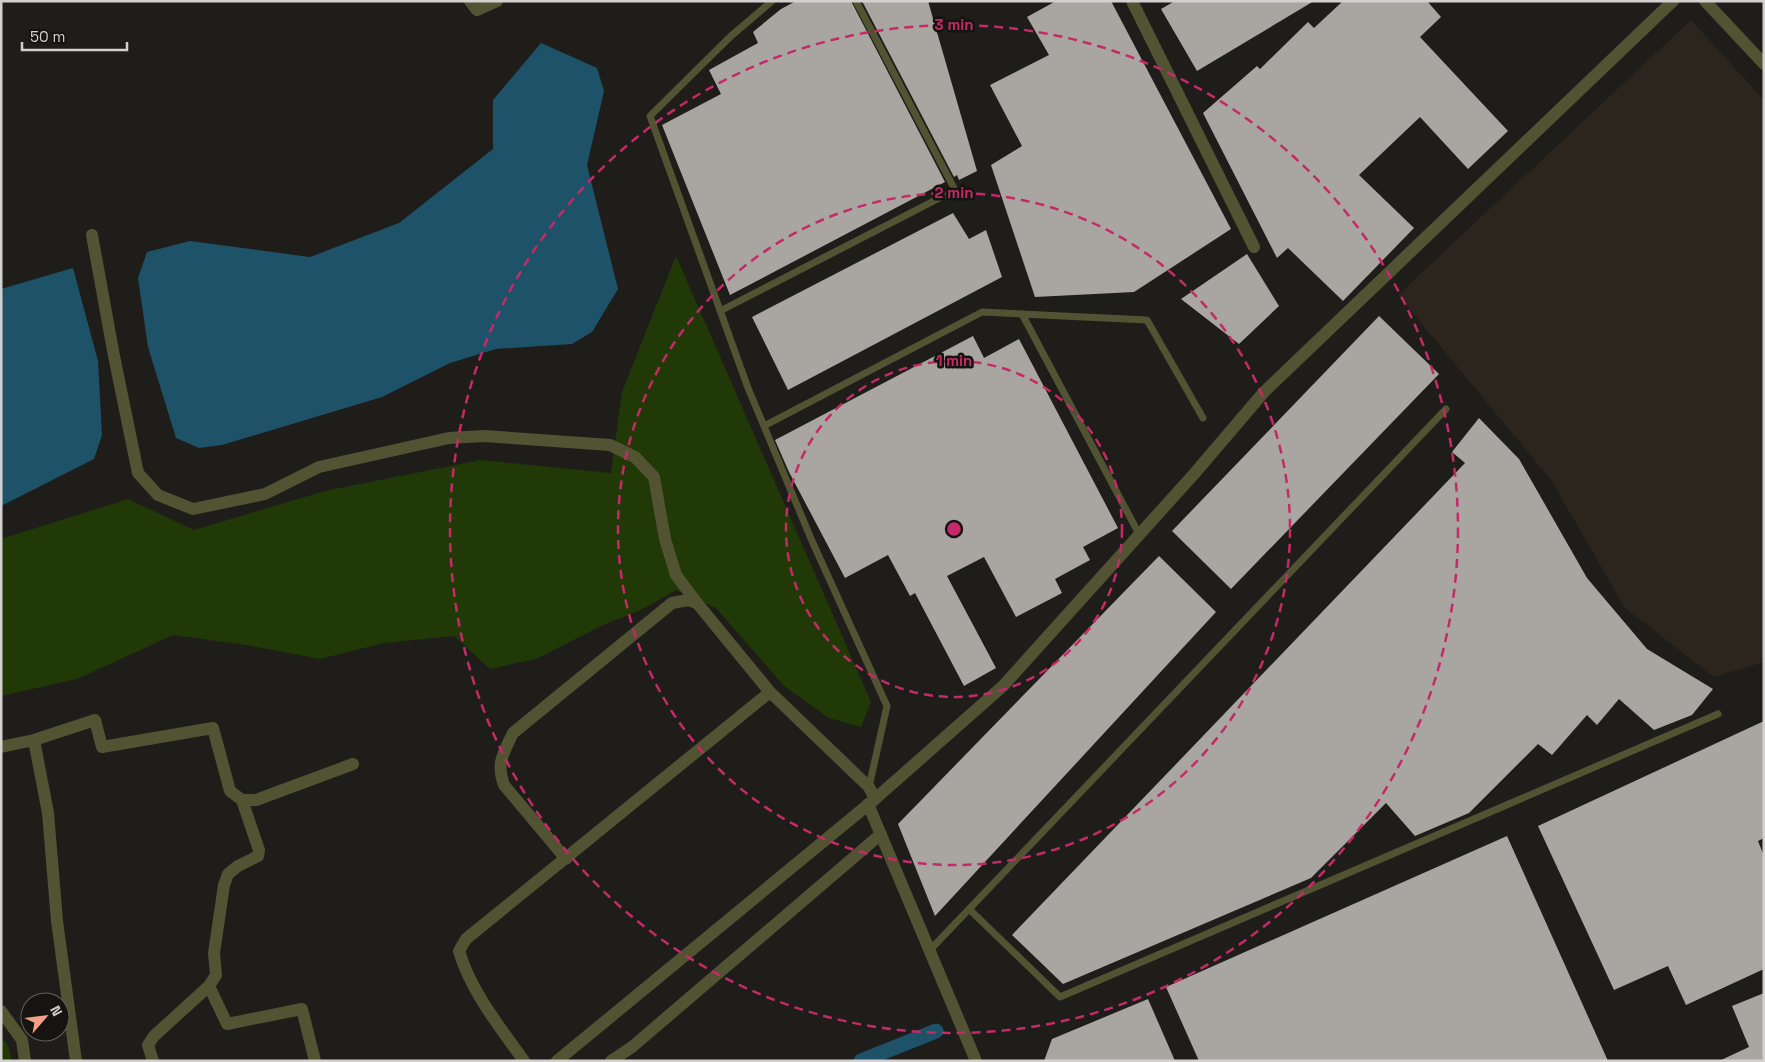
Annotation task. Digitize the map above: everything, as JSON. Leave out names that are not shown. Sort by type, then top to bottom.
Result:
[{"type":"street","points":[[470,1],[477,10],[497,1]]},
{"type":"street","points":[[1132,1],[1254,246]]},
{"type":"street","points":[[557,1061],[1003,686],[1264,392],[1673,1]]},
{"type":"street","points":[[1705,1],[1764,64]]},
{"type":"street","points":[[92,235],[138,473],[158,495],[193,509],[264,494],[319,467],[449,438],[484,436],[610,445],[635,457],[654,477],[665,539],[676,575],[770,692],[871,797],[881,834],[976,1061]]},
{"type":"street","points":[[566,859],[504,785],[500,772],[502,755],[513,734],[672,603],[688,600],[697,603]]},
{"type":"street","points":[[524,1061],[465,972],[459,951],[466,938],[770,692]]},
{"type":"street","points":[[1,747],[34,740],[95,720],[102,747],[212,728],[230,791],[242,800],[259,850],[258,856],[238,866],[228,874],[224,885],[214,953],[216,975],[209,986],[154,1036],[148,1045],[153,1061]]},
{"type":"street","points":[[34,740],[48,814],[57,921],[76,1061]]},
{"type":"street","points":[[242,800],[256,800],[353,764]]},
{"type":"street","points":[[611,1061],[632,1046],[881,834]]},
{"type":"street","points":[[209,986],[227,1024],[302,1009],[315,1061]]},
{"type":"street","points":[[1,1010],[22,1040],[25,1061]]},
{"type":"lane","points":[[772,1],[732,36],[650,116],[748,388],[812,541],[888,706],[871,797]]},
{"type":"lane","points":[[720,311],[955,190],[856,1]]},
{"type":"lane","points":[[764,426],[982,312],[1147,320],[1203,418]]},
{"type":"lane","points":[[1022,314],[1139,534]]},
{"type":"lane","points":[[930,950],[1446,409]]},
{"type":"lane","points":[[969,909],[1060,997],[1718,714]]},
{"type":"shaded area","points":[[1691,20],[1764,100],[1764,662],[1714,677],[1625,608],[1551,480],[1398,295]]},
{"type":"green space","points":[[676,256],[871,702],[861,727],[829,718],[784,686],[716,608],[676,590],[641,610],[603,625],[536,659],[490,669],[454,636],[384,643],[320,659],[246,645],[173,635],[77,679],[1,696],[1,539],[128,499],[194,530],[325,491],[481,460],[611,473],[622,392]]},
{"type":"green space","points":[[1,1038],[8,1045],[12,1061],[1,1061]]},
{"type":"water","points":[[541,43],[597,68],[604,91],[587,165],[618,289],[592,332],[572,344],[496,349],[450,363],[382,397],[222,445],[199,448],[176,438],[148,347],[138,278],[147,252],[190,241],[310,257],[399,223],[493,149],[493,100]]},
{"type":"water","points":[[73,268],[98,361],[102,435],[94,459],[1,506],[1,289]]},
{"type":"building","points":[[796,1],[851,1],[945,182],[730,295],[662,125],[721,94],[709,70],[758,43],[753,32],[781,9]]},
{"type":"building","points":[[862,1],[928,1],[977,171],[959,180],[957,175],[954,177]]},
{"type":"building","points":[[1056,1],[1111,1],[1231,229],[1134,292],[1035,297],[991,165],[1022,146],[990,85],[1049,55],[1027,17]]},
{"type":"building","points":[[1175,1],[1314,1],[1197,71],[1161,9]]},
{"type":"building","points":[[1343,1],[1427,1],[1441,17],[1420,37],[1508,131],[1468,169],[1420,117],[1359,175],[1414,228],[1343,301],[1288,248],[1277,258],[1203,113],[1257,66],[1260,69],[1308,22],[1314,28]]},
{"type":"building","points":[[953,213],[969,239],[986,230],[1002,277],[788,390],[752,317]]},
{"type":"building","points":[[1247,254],[1279,306],[1239,344],[1181,299]]},
{"type":"building","points":[[1379,316],[1439,374],[1231,589],[1172,531]]},
{"type":"building","points":[[973,336],[984,358],[1019,339],[1118,528],[1083,547],[1090,560],[1055,579],[1062,593],[1016,617],[984,557],[947,576],[996,668],[964,686],[915,593],[910,596],[888,555],[845,578],[789,472],[775,440]]},
{"type":"building","points":[[1479,418],[1519,459],[1587,578],[1647,649],[1713,689],[1692,715],[1654,730],[1619,699],[1597,725],[1587,715],[1552,755],[1538,744],[1469,813],[1415,836],[1386,803],[1311,878],[1063,984],[1012,935],[1465,463],[1452,452]]},
{"type":"building","points":[[1159,556],[1216,612],[935,916],[898,824]]},
{"type":"building","points":[[1764,721],[1764,838],[1758,841],[1764,856],[1764,969],[1686,1005],[1668,966],[1614,990],[1538,826]]},
{"type":"building","points":[[1507,836],[1608,1061],[1199,1061],[1166,987]]},
{"type":"building","points":[[1764,993],[1764,1061],[1719,1061],[1749,1047],[1732,1006]]},
{"type":"building","points":[[1148,999],[1175,1061],[1044,1061],[1052,1039]]},
{"type":"waterway","points":[[861,1061],[936,1031]]}]
